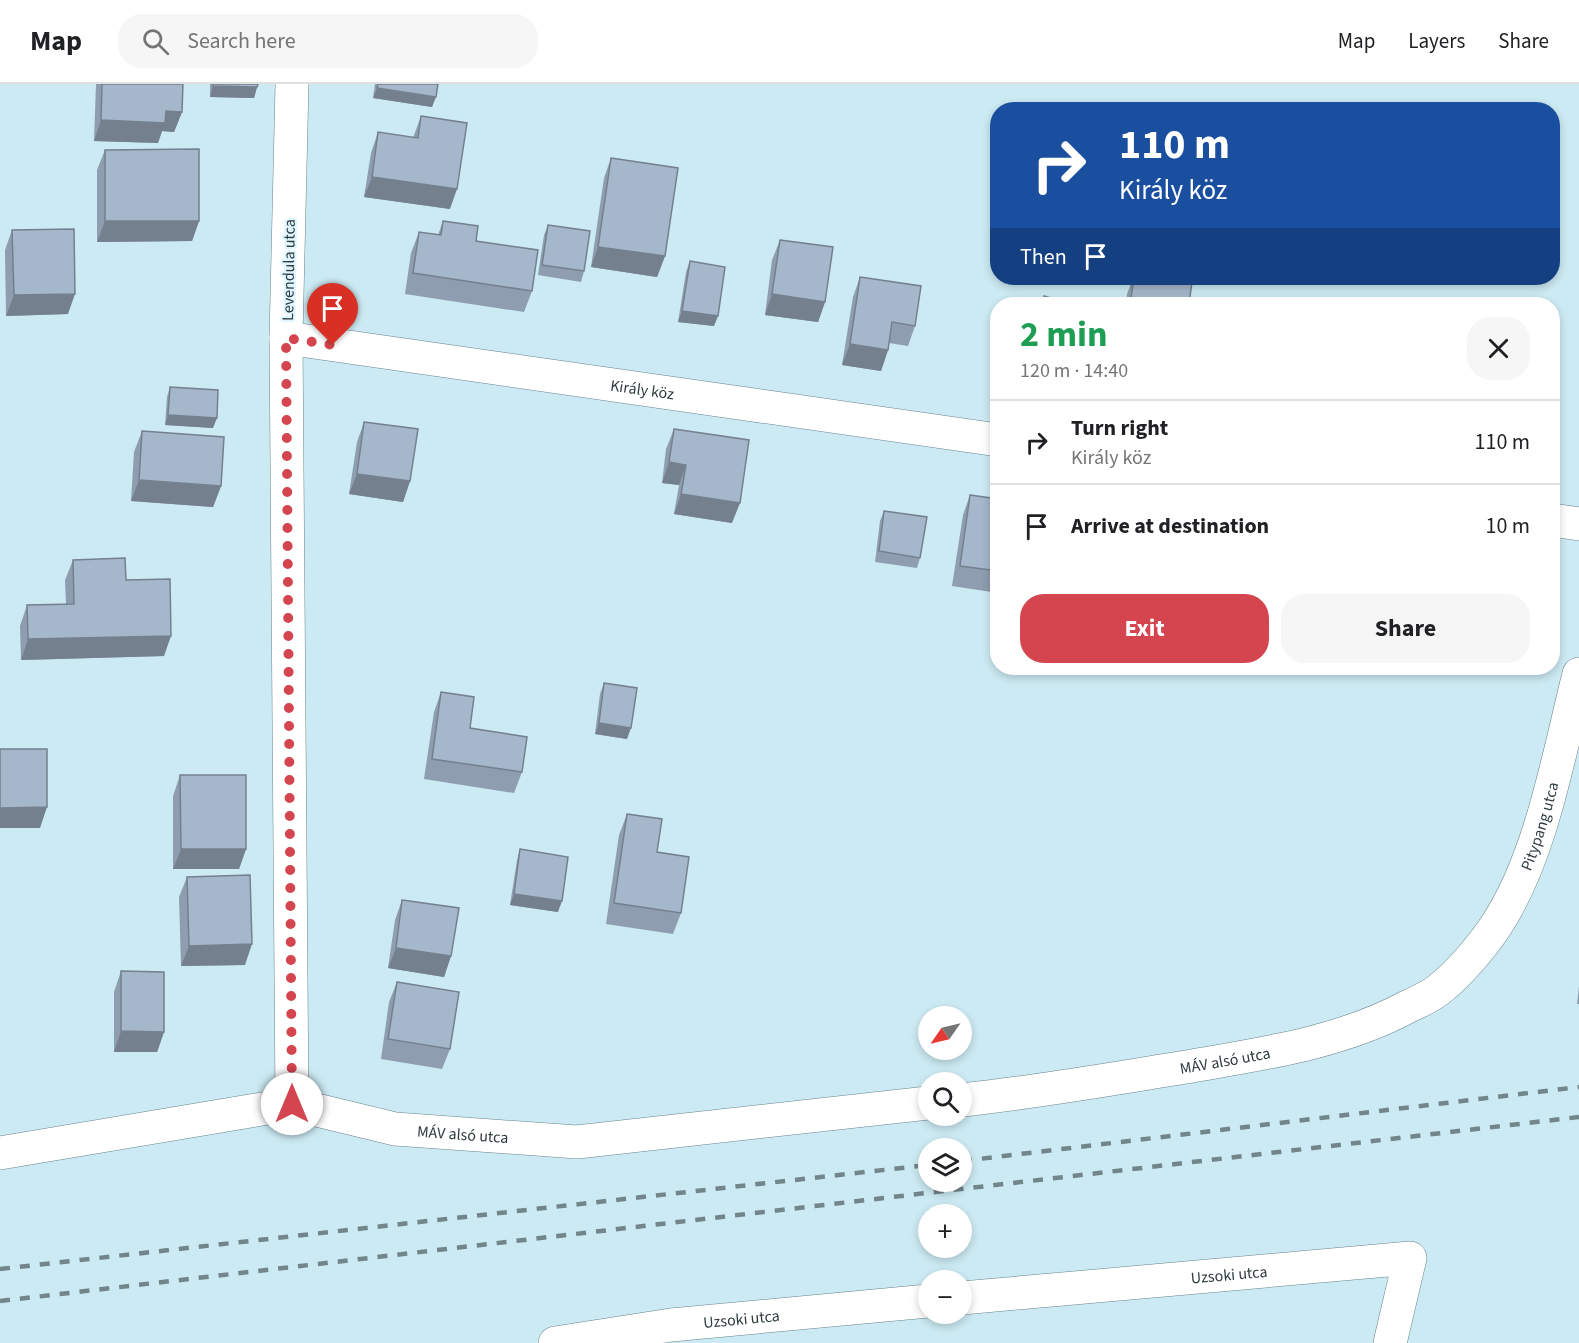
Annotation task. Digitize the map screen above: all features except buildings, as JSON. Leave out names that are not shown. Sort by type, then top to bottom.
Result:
[{"type":"street","name":"Levendula utca","points":[[292,84],[286,338],[292,1104]]},
{"type":"street","name":"Király köz","points":[[286,338],[990,439]]},
{"type":"street","points":[[1560,521],[1579,524]]},
{"type":"street","name":"Pitypang utca","points":[[1466,963],[1495,927],[1518,884],[1542,819],[1579,674]]},
{"type":"street","name":"MÁV alsó utca","points":[[972,1099],[1045,1091],[1247,1056],[1344,1034],[1393,1015],[1437,992],[1466,963]]},
{"type":"street","name":"MÁV alsó utca","points":[[0,1153],[292,1104],[395,1129],[577,1142],[918,1104]]},
{"type":"street","name":"Uzsoki utca","points":[[972,1298],[1410,1258],[1390,1343]]},
{"type":"street","name":"Uzsoki utca","points":[[555,1343],[671,1325],[918,1303]]},
{"type":"railway","points":[[972,1160],[1579,1087]]},
{"type":"railway","points":[[0,1301],[1579,1117]]},
{"type":"railway","points":[[0,1269],[918,1166]]},
{"type":"route","points":[[292,1104],[286,338],[333,345]]}]
